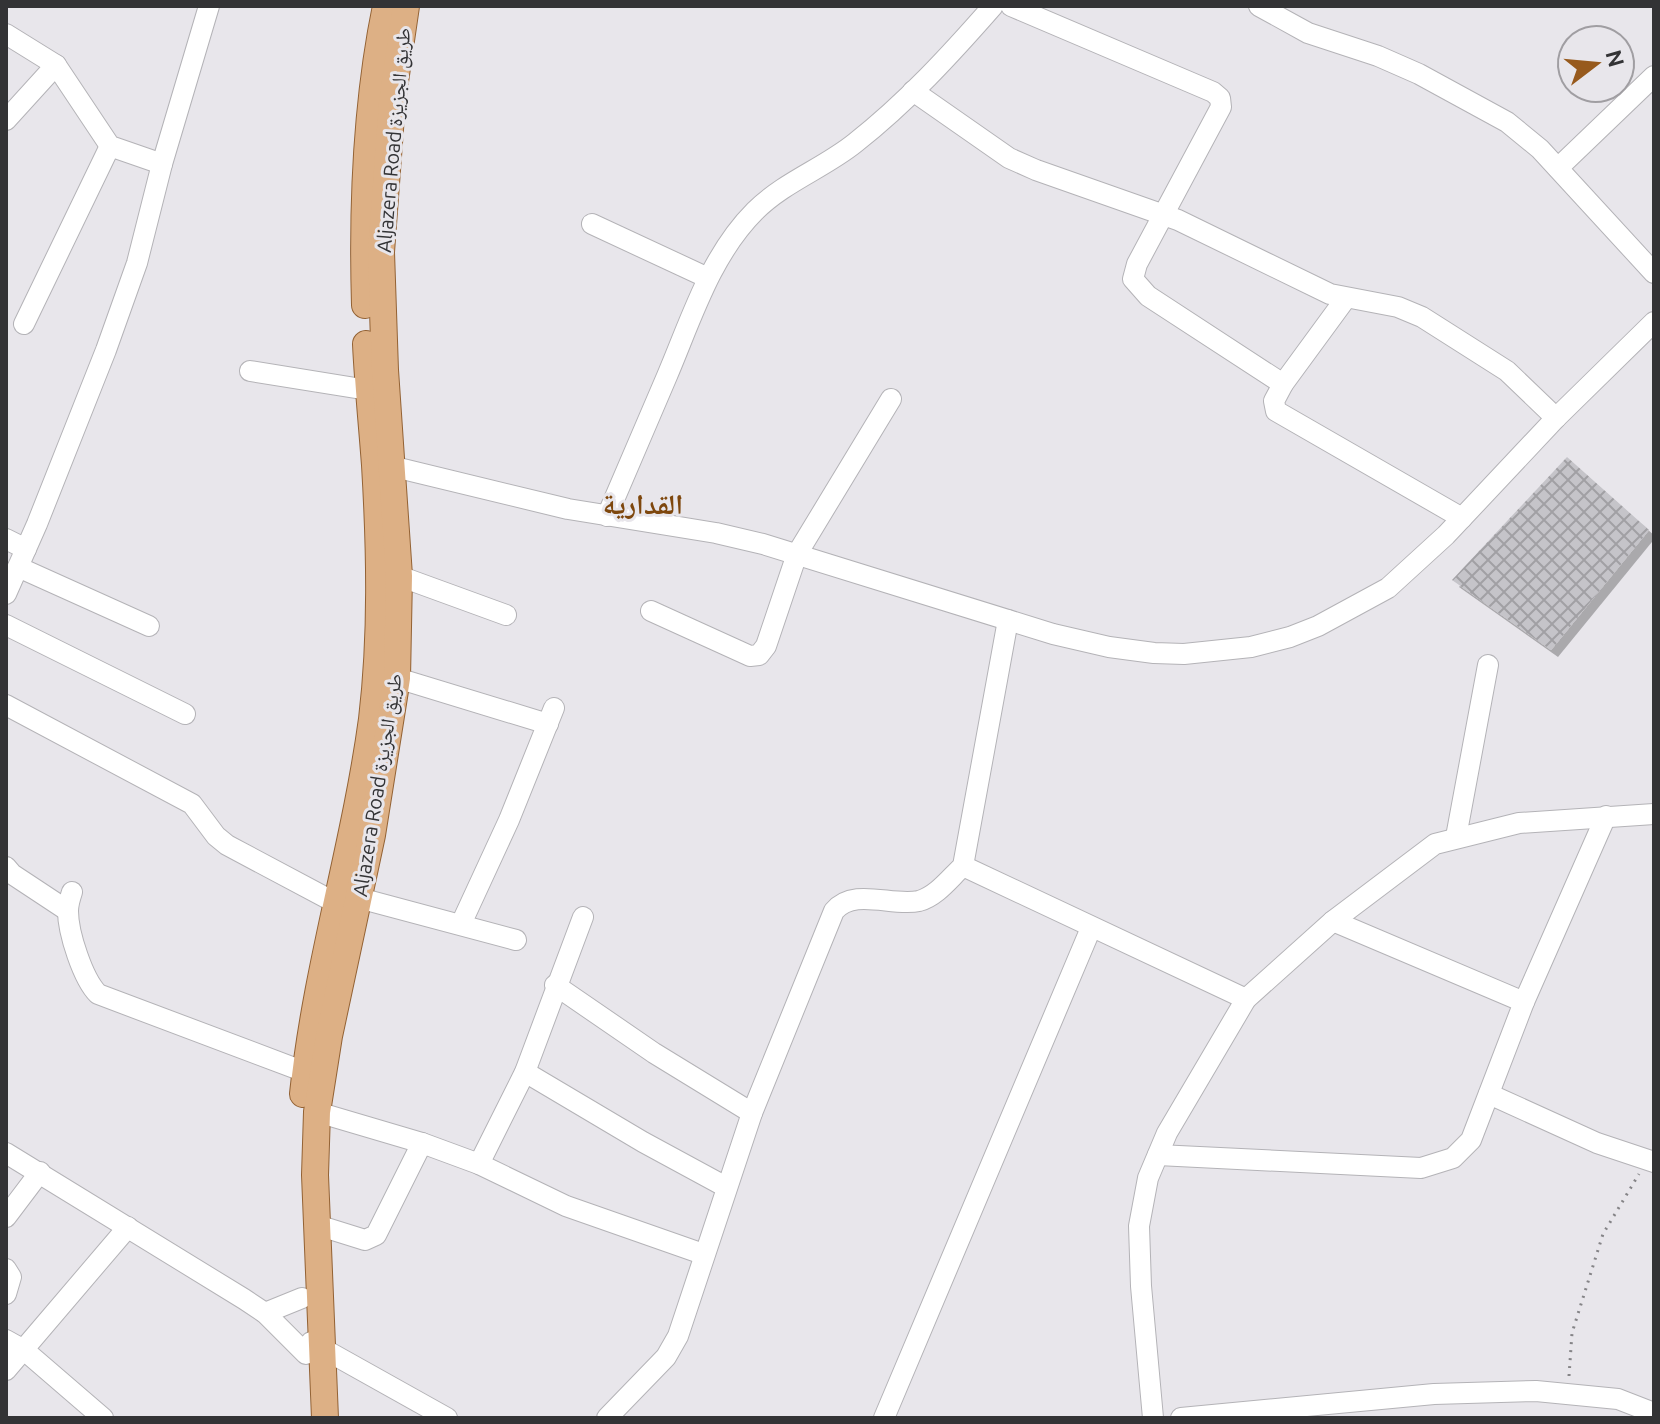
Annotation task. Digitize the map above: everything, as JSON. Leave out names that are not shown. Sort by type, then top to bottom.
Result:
[{"type":"main road","name":"Aljazera Road طريق الجزيزة","points":[[325,1418],[302,1298],[298,1186],[305,1072],[318,984],[347,900],[382,778],[397,678],[399,576],[384,464],[368,390],[363,256],[373,99],[386,6]]},
{"type":"main road","name":"Aljazera Road طريق الجزيزة","points":[[309,1418],[317,1225],[317,1112],[372,716],[379,623],[385,370],[381,252],[392,102],[406,6]]},
{"type":"street","points":[[6,594],[106,350],[132,278],[209,6]]},
{"type":"street","points":[[607,516],[708,278],[755,212],[782,189],[853,144],[913,91],[993,6]]},
{"type":"street","points":[[1011,6],[1213,92],[1220,98],[1221,107],[1137,264],[1133,279],[1148,296],[1283,384]]},
{"type":"street","points":[[1259,6],[1308,33],[1378,56],[1482,106],[1540,149],[1654,273]]},
{"type":"street","points":[[6,34],[56,65],[110,146],[162,164]]},
{"type":"street","points":[[6,120],[56,65]]},
{"type":"street","points":[[1558,168],[1654,76]]},
{"type":"street","points":[[913,91],[1009,158],[1064,181],[1178,220],[1330,294],[1398,307],[1422,317],[1507,371],[1556,418]]},
{"type":"street","points":[[24,324],[110,146]]},
{"type":"street","points":[[592,224],[708,278]]},
{"type":"street","points":[[1346,298],[1283,384],[1274,401],[1276,411],[1462,518]]},
{"type":"street","points":[[384,464],[607,516],[716,533],[797,554],[1053,634],[1154,653],[1184,654],[1251,647],[1318,626],[1388,588],[1462,518],[1556,418],[1654,322]]},
{"type":"street","points":[[250,371],[368,390]]},
{"type":"street","points":[[651,611],[750,656],[759,655],[766,646],[797,554],[891,399]]},
{"type":"street","points":[[6,539],[22,558],[149,626]]},
{"type":"street","points":[[399,576],[506,615]]},
{"type":"street","points":[[607,1418],[666,1357],[678,1336],[752,1113],[834,911],[841,902],[852,899],[920,900],[935,893],[963,866],[1008,620]]},
{"type":"street","points":[[6,625],[185,714]]},
{"type":"street","points":[[1456,837],[1488,665]]},
{"type":"street","points":[[397,678],[551,716],[509,820],[461,924]]},
{"type":"street","points":[[6,705],[192,804],[216,836],[227,845],[347,900],[461,924],[516,940]]},
{"type":"street","points":[[1153,1418],[1139,1226],[1148,1178],[1195,1081],[1246,999],[1333,921],[1435,844],[1519,823],[1654,814]]},
{"type":"street","points":[[1158,1155],[1421,1168],[1453,1158],[1471,1140],[1524,1002],[1606,816]]},
{"type":"street","points":[[963,866],[1246,999]]},
{"type":"street","points":[[8,875],[70,901],[82,972],[98,994],[305,1072]]},
{"type":"street","points":[[479,1164],[525,1072],[583,917]]},
{"type":"street","points":[[1333,921],[1524,1002]]},
{"type":"street","points":[[884,1418],[1091,928]]},
{"type":"street","points":[[555,985],[654,1053],[752,1113]]},
{"type":"street","points":[[525,1072],[726,1187]]},
{"type":"street","points":[[1489,1094],[1597,1143],[1650,1161]]},
{"type":"street","points":[[317,1112],[422,1143],[479,1164],[566,1206],[703,1254]]},
{"type":"street","points":[[317,1225],[365,1240],[376,1235],[422,1143]]},
{"type":"street","points":[[6,1153],[265,1313],[311,1346],[447,1418]]},
{"type":"street","points":[[6,1217],[40,1172]]},
{"type":"street","points":[[6,1370],[15,1345],[128,1227]]},
{"type":"street","points":[[6,1269],[11,1277],[6,1294]]},
{"type":"street","points":[[265,1313],[302,1298]]},
{"type":"street","points":[[15,1345],[103,1418]]},
{"type":"street","points":[[1181,1418],[1382,1410],[1464,1393],[1536,1391],[1568,1394],[1615,1409],[1654,1413]]},
{"type":"path","points":[[1568,1394],[1572,1333],[1603,1234],[1650,1161]]},
{"type":"building","points":[[1567,457],[1649,530],[1551,650],[1452,580]]},
{"type":"district","name":"القدارية","points":[[643,503]]}]
